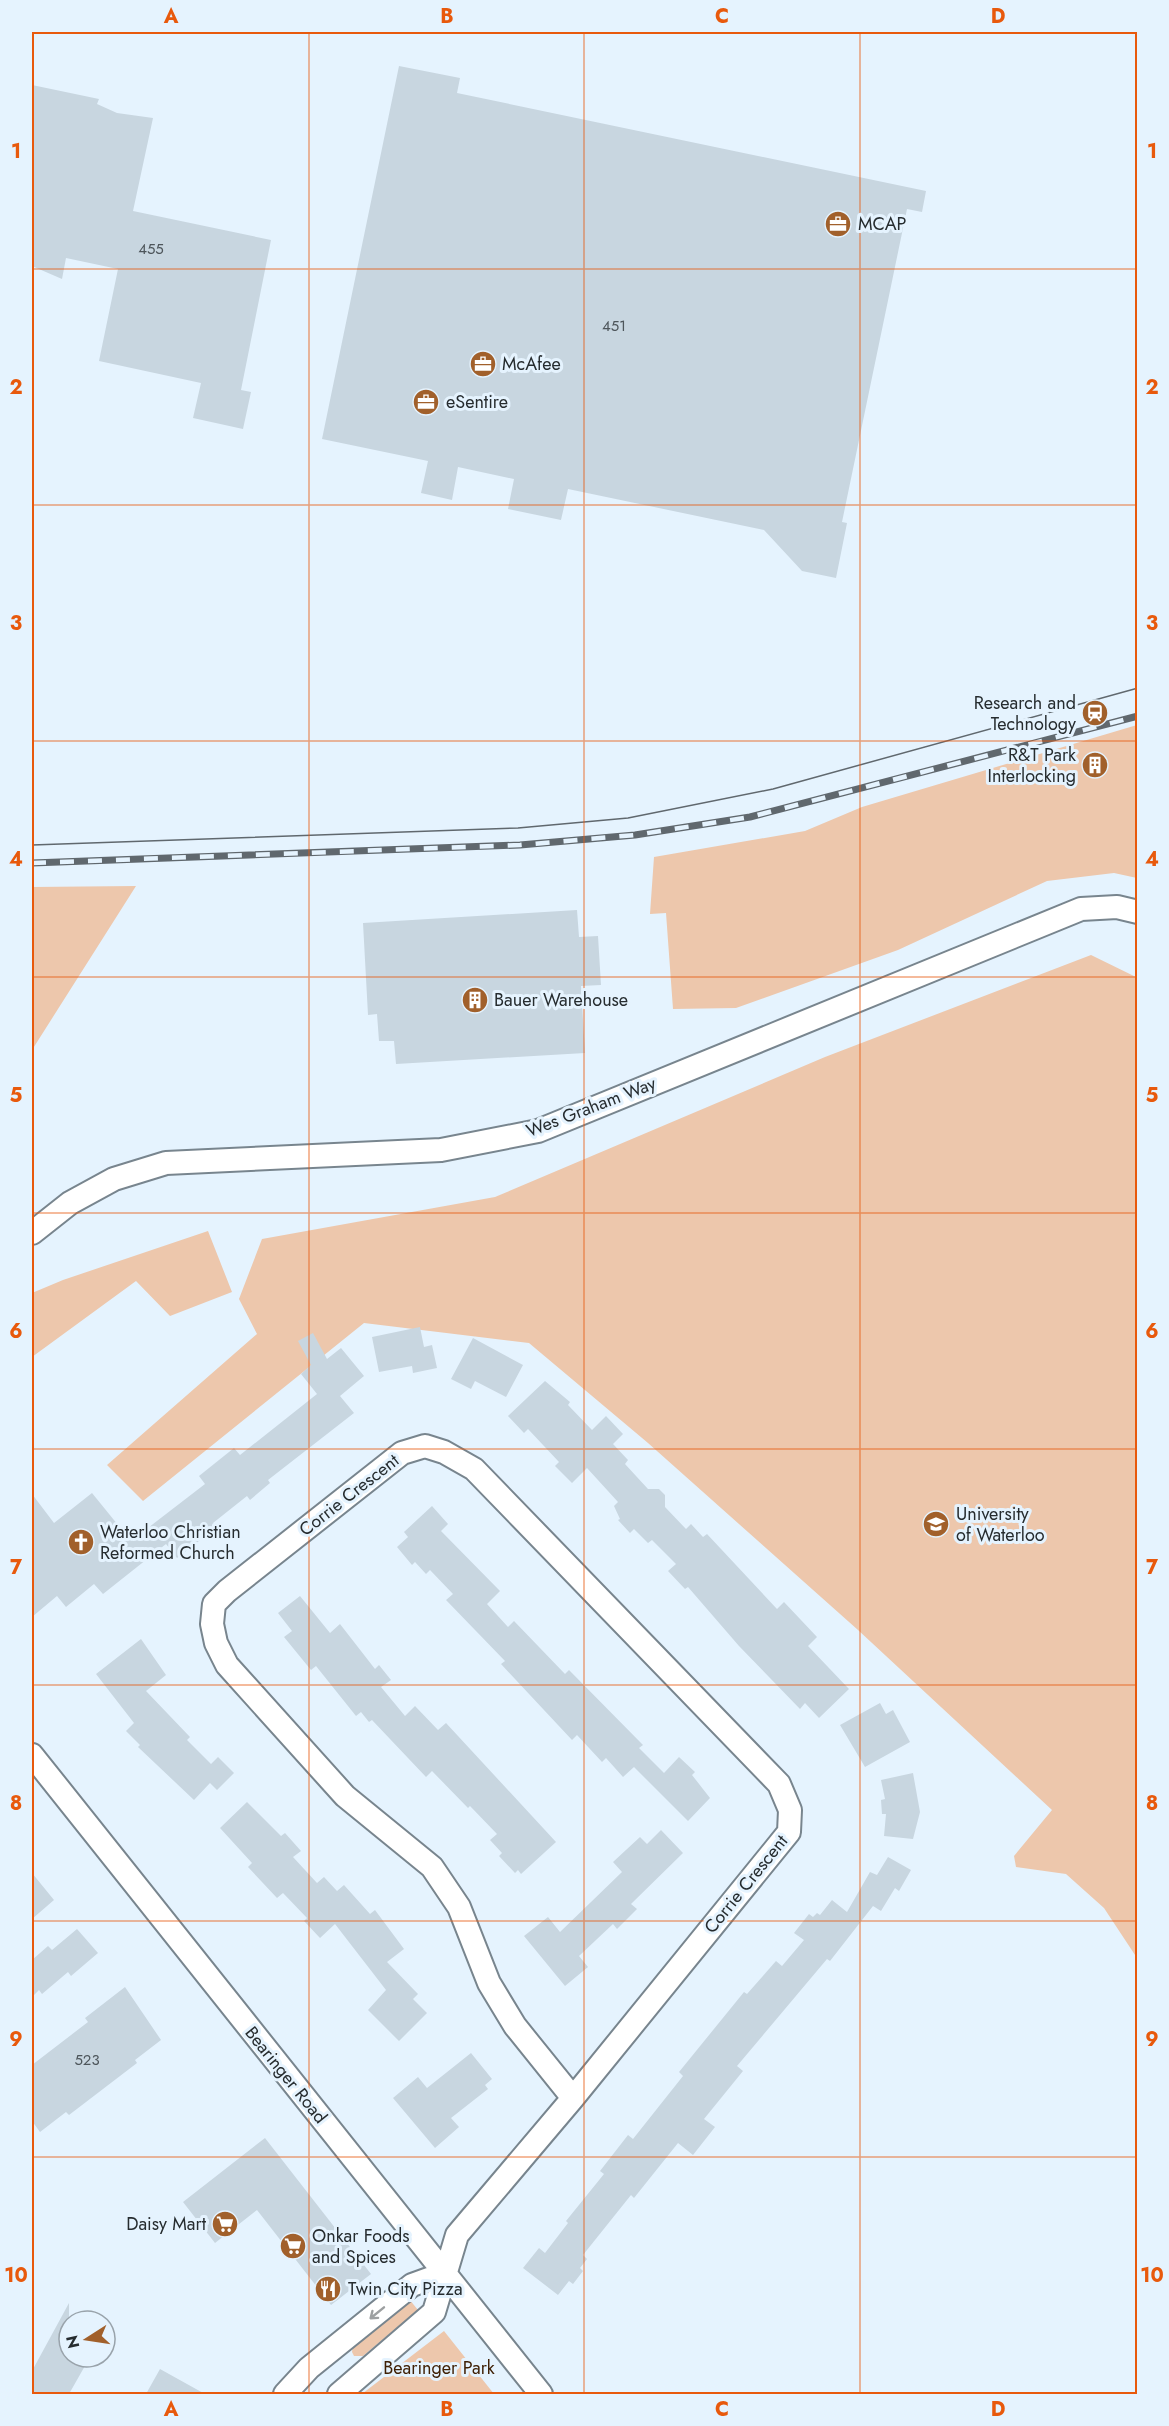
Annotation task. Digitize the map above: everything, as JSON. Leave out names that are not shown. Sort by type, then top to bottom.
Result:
[{"type":"street","name":"Wes Graham Way","points":[[32,1233],[70,1203],[114,1179],[166,1163],[441,1150],[538,1131],[1081,909],[1117,907],[1137,912]]},
{"type":"street","name":"Corrie Crescent","points":[[339,2394],[434,2312],[457,2235],[573,2098],[789,1832],[790,1810],[779,1784],[474,1469],[444,1452],[424,1446],[402,1453],[227,1591],[214,1604],[212,1624],[216,1643],[227,1665],[345,1796],[432,1867],[459,1907],[489,1983],[515,2026],[573,2098]]},
{"type":"street","name":"Bearinger Road","points":[[32,1755],[541,2394]]},
{"type":"street","points":[[285,2394],[309,2368],[412,2285],[445,2273]]},
{"type":"green space","points":[[1137,725],[1137,878],[1114,873],[1047,881],[898,950],[736,1008],[673,1009],[666,913],[650,914],[654,857],[805,831],[862,807]]},
{"type":"green space","points":[[136,886],[32,1050],[32,887]]},
{"type":"green space","points":[[1091,955],[1138,978],[1137,1958],[1104,1908],[1066,1874],[1016,1867],[1014,1856],[1052,1810],[858,1630],[648,1443],[529,1343],[364,1323],[143,1501],[107,1465],[257,1334],[239,1299],[262,1239],[495,1197],[825,1057]]},
{"type":"green space","points":[[208,1231],[232,1292],[170,1316],[136,1281],[32,1357],[32,1293],[63,1280]]},
{"type":"green space","points":[[409,2299],[418,2310],[363,2356],[354,2356],[353,2346]]},
{"type":"green space","name":"Bearinger Park","points":[[444,2331],[494,2394],[362,2394],[367,2390]]},
{"type":"building","points":[[399,66],[460,78],[457,93],[926,191],[922,212],[907,209],[842,522],[847,523],[836,578],[802,571],[764,530],[568,489],[561,520],[508,509],[514,479],[458,467],[452,500],[421,493],[428,461],[322,439]]},
{"type":"building","points":[[32,85],[99,99],[97,104],[117,113],[153,118],[133,211],[271,240],[241,390],[251,392],[243,429],[193,418],[201,383],[99,361],[118,269],[66,258],[62,279],[32,266]]},
{"type":"building","name":"Bauer Warehouse","points":[[577,910],[579,937],[598,936],[601,985],[581,986],[585,1053],[396,1064],[394,1041],[379,1041],[377,1014],[368,1015],[363,923]]},
{"type":"building","points":[[420,1327],[424,1347],[432,1345],[437,1368],[413,1373],[412,1366],[379,1372],[372,1337]]},
{"type":"building","points":[[313,1333],[327,1359],[341,1348],[364,1376],[340,1396],[354,1413],[268,1480],[270,1483],[250,1500],[247,1496],[213,1523],[217,1527],[177,1558],[166,1544],[103,1594],[94,1584],[66,1607],[57,1596],[32,1617],[32,1494],[54,1523],[92,1493],[131,1541],[205,1484],[199,1476],[234,1448],[240,1455],[317,1394],[301,1374],[311,1365],[298,1341]]},
{"type":"building","points":[[473,1338],[523,1365],[506,1397],[475,1381],[471,1389],[451,1379]]},
{"type":"building","points":[[545,1381],[570,1402],[568,1405],[592,1430],[606,1416],[623,1434],[613,1444],[628,1460],[625,1464],[648,1489],[659,1489],[665,1495],[665,1507],[686,1529],[691,1524],[703,1537],[707,1534],[777,1609],[784,1602],[817,1637],[808,1646],[849,1689],[819,1718],[805,1703],[800,1709],[739,1646],[688,1587],[685,1589],[668,1571],[676,1564],[652,1540],[648,1543],[634,1529],[630,1533],[618,1520],[620,1519],[614,1506],[618,1502],[587,1468],[572,1483],[555,1466],[559,1462],[528,1429],[524,1433],[508,1416]]},
{"type":"building","points":[[432,1506],[448,1524],[441,1531],[500,1591],[487,1604],[508,1627],[514,1621],[565,1674],[569,1670],[643,1745],[639,1748],[664,1773],[679,1757],[695,1772],[692,1775],[710,1798],[688,1821],[634,1767],[623,1777],[606,1758],[602,1762],[577,1735],[572,1740],[501,1664],[505,1661],[446,1600],[453,1594],[430,1570],[426,1574],[415,1562],[412,1565],[397,1547],[408,1537],[404,1532]]},
{"type":"building","points":[[300,1596],[330,1633],[340,1624],[375,1669],[379,1665],[391,1680],[381,1687],[405,1716],[415,1706],[438,1730],[446,1723],[556,1842],[521,1874],[518,1870],[515,1873],[499,1856],[502,1853],[490,1840],[497,1834],[470,1806],[468,1808],[432,1771],[426,1777],[372,1720],[369,1722],[361,1712],[356,1716],[316,1666],[311,1670],[284,1637],[292,1631],[278,1613]]},
{"type":"building","points":[[141,1639],[166,1675],[146,1691],[190,1737],[187,1740],[211,1764],[218,1757],[234,1773],[217,1790],[210,1783],[194,1800],[138,1747],[140,1745],[126,1731],[134,1723],[96,1674]]},
{"type":"building","points":[[880,1703],[886,1714],[893,1710],[910,1742],[865,1767],[840,1725]]},
{"type":"building","points":[[913,1773],[920,1812],[913,1839],[884,1836],[886,1814],[882,1814],[881,1800],[885,1799],[881,1780]]},
{"type":"building","points":[[247,1802],[281,1836],[285,1833],[301,1851],[293,1857],[317,1883],[324,1877],[337,1891],[344,1885],[370,1914],[375,1910],[404,1949],[387,1962],[418,1994],[413,1999],[427,2013],[399,2041],[368,2010],[386,1990],[335,1924],[320,1938],[304,1921],[307,1918],[283,1893],[277,1898],[248,1867],[252,1863],[220,1828]]},
{"type":"building","points":[[661,1830],[683,1853],[631,1904],[637,1909],[617,1929],[613,1924],[579,1956],[588,1967],[565,1986],[524,1936],[548,1917],[560,1932],[622,1872],[613,1862],[640,1837],[647,1844]]},
{"type":"building","points":[[888,1857],[911,1870],[899,1891],[895,1888],[881,1911],[873,1906],[830,1961],[827,1959],[737,2066],[743,2071],[704,2119],[715,2127],[693,2155],[678,2143],[634,2198],[631,2195],[583,2255],[587,2259],[580,2268],[583,2271],[573,2284],[569,2281],[558,2295],[523,2268],[539,2248],[545,2253],[568,2223],[566,2221],[604,2174],[600,2171],[628,2135],[633,2139],[683,2076],[679,2072],[744,1992],[747,1994],[776,1961],[782,1966],[804,1940],[794,1933],[809,1914],[813,1917],[817,1913],[820,1915],[832,1900],[847,1912],[870,1872],[877,1875]]},
{"type":"building","points":[[32,1873],[54,1900],[32,1919]]},
{"type":"building","points":[[77,1929],[98,1953],[71,1976],[68,1972],[42,1994],[39,1990],[32,1997],[32,1960],[48,1946],[52,1950]]},
{"type":"building","points":[[125,1987],[161,2040],[135,2060],[137,2063],[69,2115],[66,2112],[40,2132],[32,2121],[32,2065],[88,2022],[85,2018]]},
{"type":"building","points":[[471,2053],[492,2079],[485,2085],[488,2089],[451,2118],[459,2127],[435,2148],[393,2098],[418,2077],[427,2088]]},
{"type":"building","points":[[265,2138],[371,2274],[331,2305],[257,2210],[215,2243],[183,2202]]},
{"type":"building","points":[[57,2325],[57,2369],[83,2369],[69,2394],[32,2394],[32,2371]]},
{"type":"building","points":[[160,2369],[205,2394],[146,2394]]},
{"type":"tram line","points":[[32,845],[518,828],[628,818],[773,789],[1138,688]]},
{"type":"tram line","points":[[882,784],[1138,714]]},
{"type":"railway","points":[[32,863],[520,845],[635,835],[750,817],[1138,716]]},
{"type":"place","name":"MCAP","points":[[838,224]]},
{"type":"place","name":"McAfee","points":[[483,364]]},
{"type":"place","name":"eSentire","points":[[426,402]]},
{"type":"place","name":"Research and Technology","points":[[1095,713]]},
{"type":"place","name":"R&T Park Interlocking","points":[[1095,765]]},
{"type":"place","name":"Bauer Warehouse","points":[[475,1000]]},
{"type":"place","name":"University of Waterloo","points":[[936,1524]]},
{"type":"place","name":"Waterloo Christian Reformed Church","points":[[81,1542]]},
{"type":"place","name":"Daisy Mart","points":[[225,2224]]},
{"type":"place","name":"Onkar Foods and Spices","points":[[293,2246]]},
{"type":"place","name":"Twin City Pizza","points":[[328,2289]]}]
